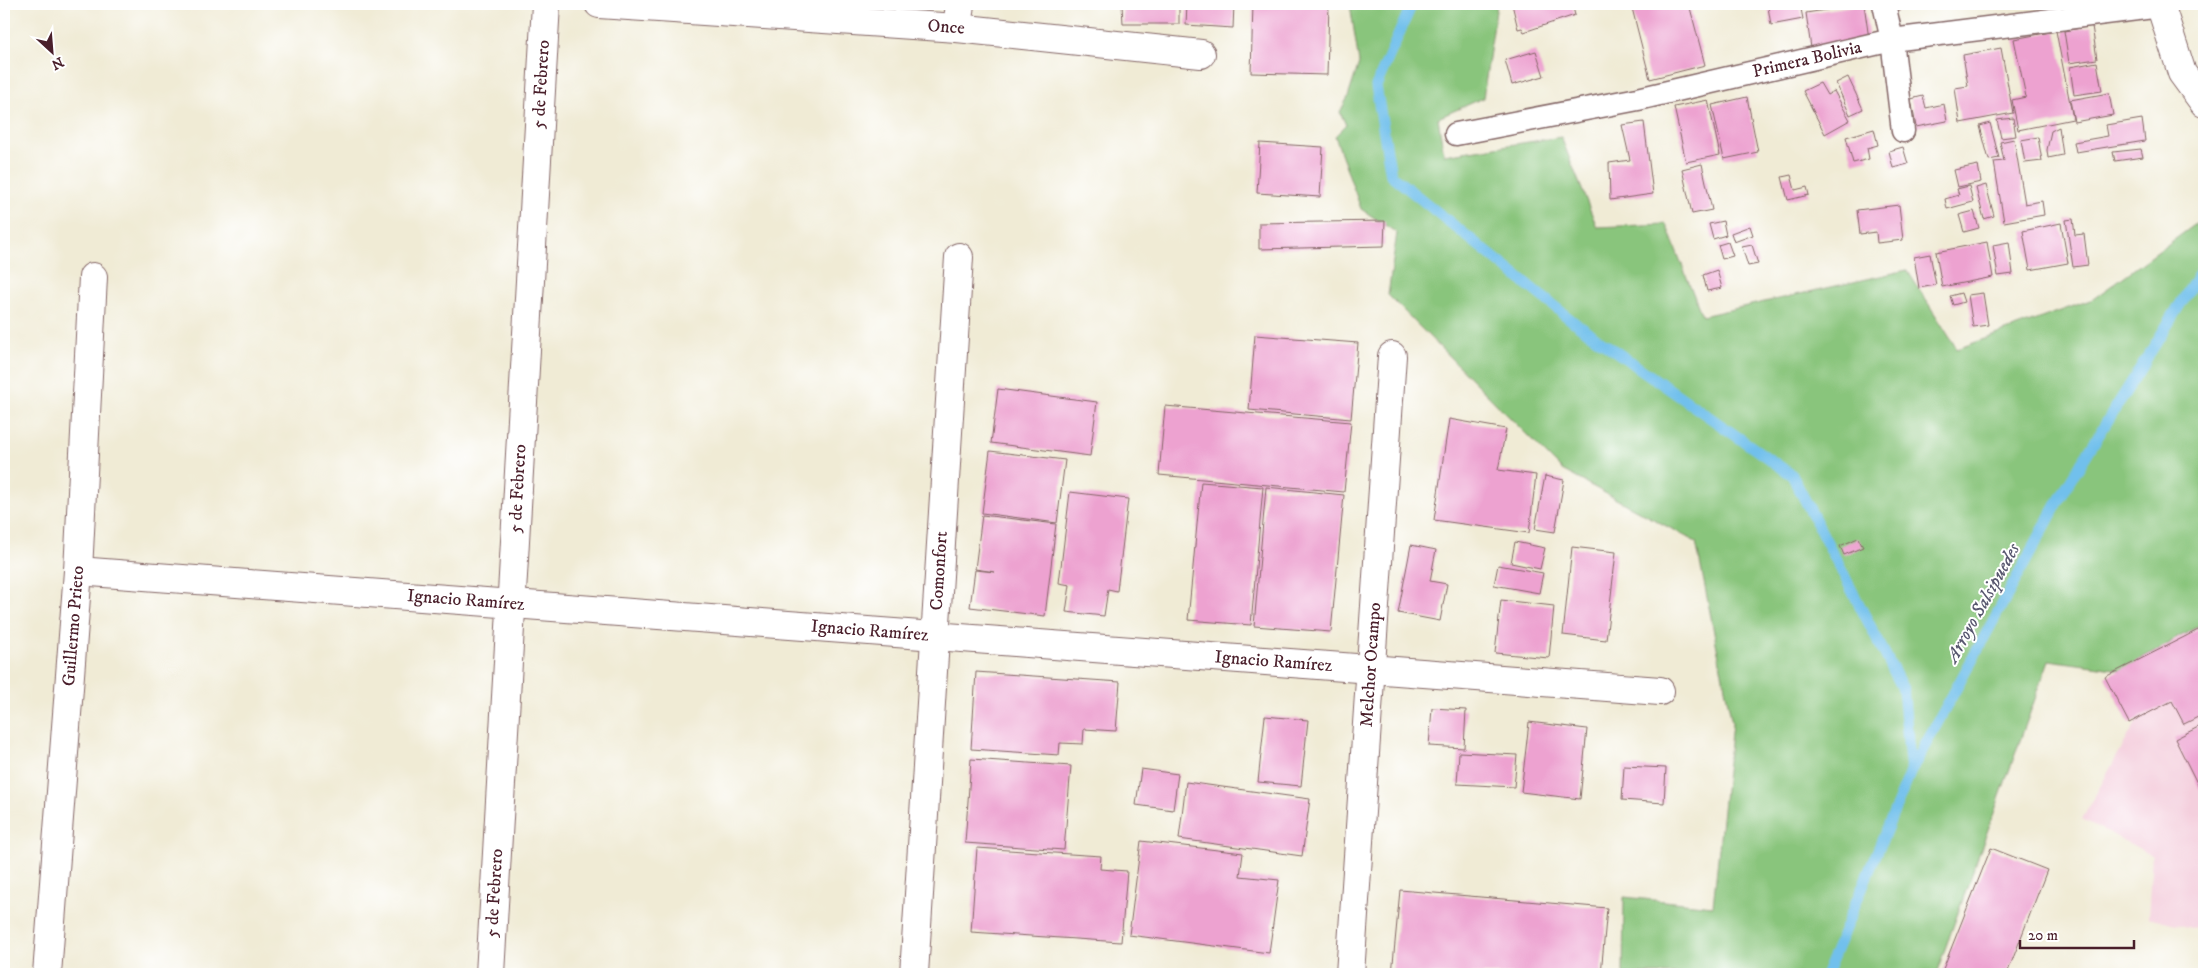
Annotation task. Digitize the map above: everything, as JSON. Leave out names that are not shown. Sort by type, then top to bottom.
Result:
[{"type":"street","name":"5 de Febrero","points":[[490,974],[546,4]]},
{"type":"street","name":"Once","points":[[599,4],[958,16],[1201,54]]},
{"type":"street","points":[[2160,5],[2182,73],[2204,103]]},
{"type":"street","name":"Comonfort","points":[[914,974],[958,257]]},
{"type":"street","name":"Guillermo Prieto","points":[[47,974],[78,570],[93,277]]},
{"type":"street","name":"Melchor Ocampo","points":[[1350,974],[1392,356]]},
{"type":"street","name":"Ignacio Ramírez","points":[[78,570],[1660,691]]},
{"type":"lane","points":[[1884,4],[1892,40],[1903,131]]},
{"type":"lane","name":"Primera Bolivia","points":[[1456,134],[1638,99],[1892,40],[2160,5]]},
{"type":"shaded area","points":[[2204,623],[2204,931],[2148,917],[2152,855],[2082,819],[2145,706],[2121,670]]},
{"type":"green space","points":[[1350,4],[1497,4],[1483,98],[1438,118],[1444,155],[1561,137],[1597,227],[1666,224],[1702,316],[1907,270],[1957,349],[2093,299],[2204,218],[2204,623],[2121,670],[2049,660],[1936,974],[1623,974],[1624,897],[1713,906],[1732,723],[1696,542],[1562,470],[1388,295],[1397,233],[1361,209],[1335,136],[1346,125],[1340,112],[1348,97],[1359,63]]},
{"type":"building","points":[[1122,4],[1179,4],[1179,24],[1123,24]]},
{"type":"building","points":[[1187,4],[1234,4],[1233,28],[1186,25]]},
{"type":"building","points":[[1253,4],[1329,4],[1327,75],[1251,73]]},
{"type":"building","points":[[1512,4],[1572,4],[1575,15],[1524,32],[1522,28],[1518,29]]},
{"type":"building","points":[[1631,4],[1689,4],[1705,65],[1650,79]]},
{"type":"building","points":[[1800,4],[1803,19],[1771,25],[1768,7]]},
{"type":"building","points":[[1864,4],[1869,39],[1811,48],[1806,13]]},
{"type":"building","points":[[1893,4],[1923,4],[1923,5],[1895,11]]},
{"type":"building","points":[[2092,26],[2097,59],[2069,63],[2064,31]]},
{"type":"building","points":[[2056,31],[2073,119],[2018,130],[2012,100],[2026,97],[2014,39]]},
{"type":"building","points":[[2001,48],[2013,113],[1960,123],[1955,88],[1968,86],[1963,55]]},
{"type":"building","points":[[1536,51],[1544,76],[1512,85],[1505,60]]},
{"type":"building","points":[[2097,62],[2102,91],[2074,95],[2070,67]]},
{"type":"building","points":[[1848,77],[1863,109],[1850,115],[1836,83]]},
{"type":"building","points":[[1820,83],[1827,95],[1834,91],[1850,120],[1825,134],[1803,91]]},
{"type":"building","points":[[2109,93],[2113,115],[2074,122],[2070,100]]},
{"type":"building","points":[[1923,96],[1926,108],[1944,104],[1947,121],[1916,127],[1911,99]]},
{"type":"building","points":[[1747,97],[1758,152],[1724,159],[1712,105]]},
{"type":"building","points":[[1708,100],[1720,155],[1686,162],[1674,107]]},
{"type":"building","points":[[2013,118],[2016,136],[2001,138],[1997,120]]},
{"type":"building","points":[[2142,119],[2145,141],[2076,152],[2074,142],[2108,136],[2106,125]]},
{"type":"building","points":[[1644,122],[1653,194],[1610,200],[1609,163],[1630,160],[1622,125]]},
{"type":"building","points":[[1990,123],[1999,158],[1989,160],[1980,126]]},
{"type":"building","points":[[2059,127],[2063,155],[2048,158],[2047,150],[2051,131]]},
{"type":"building","points":[[1874,129],[1878,145],[1867,148],[1869,159],[1853,163],[1846,137]]},
{"type":"building","points":[[2038,137],[2042,161],[2025,163],[2021,140]]},
{"type":"building","points":[[2014,139],[2025,204],[2042,201],[2044,215],[2004,222],[1994,162],[2004,161],[2000,142]]},
{"type":"building","points":[[1260,143],[1323,147],[1320,197],[1257,193]]},
{"type":"building","points":[[1903,147],[1908,164],[1893,168],[1889,151]]},
{"type":"building","points":[[2141,149],[2143,157],[2115,161],[2113,152]]},
{"type":"building","points":[[1702,164],[1712,210],[1692,214],[1682,169]]},
{"type":"building","points":[[1978,165],[1981,182],[1958,187],[1954,170]]},
{"type":"building","points":[[1791,175],[1795,190],[1807,187],[1809,195],[1788,200],[1782,177]]},
{"type":"building","points":[[1986,185],[1994,216],[1984,219],[1976,188]]},
{"type":"building","points":[[1969,186],[1973,202],[1947,209],[1945,199],[1959,195],[1957,189]]},
{"type":"building","points":[[1899,205],[1903,240],[1877,243],[1876,232],[1860,234],[1857,210]]},
{"type":"building","points":[[1974,211],[1979,228],[1964,232],[1959,215]]},
{"type":"building","points":[[2073,219],[2075,235],[2084,234],[2088,265],[2073,267],[2066,220]]},
{"type":"building","points":[[1385,221],[1384,246],[1259,249],[1259,223]]},
{"type":"building","points":[[1723,221],[1726,235],[1713,239],[1709,224]]},
{"type":"building","points":[[2061,223],[2068,263],[2030,270],[2023,231]]},
{"type":"building","points":[[1750,226],[1753,235],[1734,242],[1731,233]]},
{"type":"building","points":[[1728,242],[1733,256],[1722,259],[1718,245]]},
{"type":"building","points":[[1987,242],[1993,277],[1942,287],[1936,252]]},
{"type":"building","points":[[2009,242],[2013,274],[1998,276],[1993,245]]},
{"type":"building","points":[[1752,245],[1758,264],[1748,266],[1742,247]]},
{"type":"building","points":[[1930,254],[1936,285],[1919,288],[1914,257]]},
{"type":"building","points":[[1717,270],[1722,288],[1707,291],[1703,275]]},
{"type":"building","points":[[1961,293],[1964,302],[1953,305],[1950,296]]},
{"type":"building","points":[[1983,293],[1988,325],[1973,327],[1968,295]]},
{"type":"building","points":[[1255,335],[1358,343],[1351,419],[1249,410]]},
{"type":"building","points":[[998,389],[1097,402],[1090,456],[991,443]]},
{"type":"building","points":[[1165,406],[1351,422],[1344,492],[1159,475]]},
{"type":"building","points":[[1449,419],[1506,429],[1498,470],[1536,475],[1529,533],[1434,520]]},
{"type":"building","points":[[990,451],[1065,460],[1057,523],[982,513]]},
{"type":"building","points":[[1545,476],[1564,480],[1555,532],[1535,529]]},
{"type":"building","points":[[1201,482],[1263,487],[1251,625],[1188,620]]},
{"type":"building","points":[[1266,487],[1344,495],[1331,632],[1254,626]]},
{"type":"building","points":[[1070,492],[1128,499],[1117,591],[1108,589],[1104,616],[1066,612],[1070,585],[1059,583]]},
{"type":"building","points":[[982,515],[1056,524],[1045,616],[970,607],[975,570],[995,572],[975,569]]},
{"type":"building","points":[[1858,538],[1863,547],[1844,555],[1840,546]]},
{"type":"building","points":[[1515,542],[1545,548],[1540,569],[1511,563]]},
{"type":"building","points":[[1411,545],[1436,550],[1430,581],[1447,584],[1440,621],[1398,613]]},
{"type":"building","points":[[1572,547],[1616,552],[1606,640],[1563,635]]},
{"type":"building","points":[[1498,565],[1543,573],[1539,593],[1494,585]]},
{"type":"building","points":[[1501,600],[1554,606],[1549,658],[1495,653]]},
{"type":"building","points":[[2204,627],[2204,714],[2184,724],[2172,701],[2129,723],[2105,677]]},
{"type":"building","points":[[976,672],[1120,682],[1116,731],[1084,729],[1083,744],[1060,743],[1059,755],[971,749]]},
{"type":"building","points":[[1432,708],[1466,710],[1464,748],[1429,746]]},
{"type":"building","points":[[1265,716],[1308,720],[1301,786],[1258,782]]},
{"type":"building","points":[[1529,722],[1587,729],[1580,799],[1521,792]]},
{"type":"building","points":[[2204,724],[2204,797],[2175,739]]},
{"type":"building","points":[[1459,752],[1517,755],[1514,787],[1457,784]]},
{"type":"building","points":[[971,759],[1071,766],[1064,850],[965,843]]},
{"type":"building","points":[[1624,766],[1666,768],[1664,803],[1622,800]]},
{"type":"building","points":[[1141,769],[1178,774],[1173,810],[1136,805]]},
{"type":"building","points":[[1186,782],[1310,799],[1302,856],[1179,839]]},
{"type":"building","points":[[1141,841],[1243,853],[1240,876],[1279,880],[1269,953],[1129,935]]},
{"type":"building","points":[[977,848],[1101,856],[1100,869],[1127,871],[1121,942],[971,932]]},
{"type":"building","points":[[1991,848],[2047,870],[2007,974],[1941,974]]},
{"type":"building","points":[[1400,890],[1607,908],[1601,974],[1392,974]]},
{"type":"waterway","points":[[1412,4],[1376,86],[1391,175],[1575,323],[1792,475],[1903,689],[1911,771]]},
{"type":"waterway","name":"Arroyo Salsipuedes","points":[[1826,974],[1911,771],[2067,486],[2204,266]]}]
